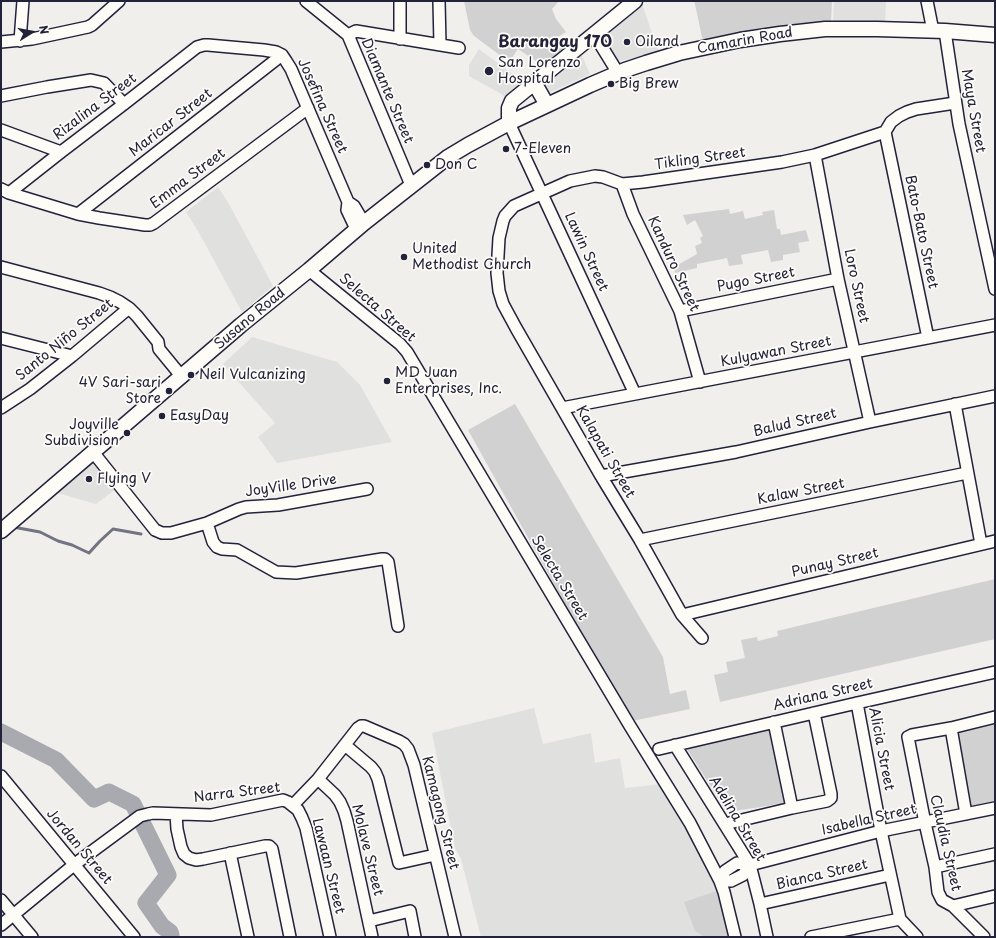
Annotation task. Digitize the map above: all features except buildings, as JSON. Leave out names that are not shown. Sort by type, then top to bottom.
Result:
[{"type":"main road","points":[[509,123],[509,108],[512,101],[535,84],[635,1]]},
{"type":"main road","name":"Camarin Road","points":[[509,123],[618,73],[679,53],[740,40],[825,29],[939,31],[995,35]]},
{"type":"main road","points":[[535,84],[547,105]]},
{"type":"main road","name":"Susano Road","points":[[1,531],[241,325],[411,185],[454,152],[509,123]]},
{"type":"street","points":[[20,40],[23,1]]},
{"type":"street","points":[[1,42],[32,39],[88,27],[119,1]]},
{"type":"street","points":[[400,1],[400,39]]},
{"type":"street","points":[[439,1],[440,45]]},
{"type":"street","name":"Maya Street","points":[[927,1],[939,31],[995,289]]},
{"type":"street","name":"Diamante Street","points":[[308,2],[348,36],[411,185]]},
{"type":"street","points":[[348,36],[352,32],[356,31],[459,48]]},
{"type":"street","points":[[594,34],[618,73]]},
{"type":"street","name":"Josefina Street","points":[[200,46],[208,45],[264,50],[276,52],[286,60],[348,202],[347,210],[360,226]]},
{"type":"street","name":"Rizalina Street","points":[[5,191],[61,152],[200,46]]},
{"type":"street","name":"Maricar Street","points":[[78,214],[282,56]]},
{"type":"street","points":[[1,96],[91,80],[104,83],[124,104]]},
{"type":"street","points":[[886,132],[891,122],[907,112],[916,109],[955,103]]},
{"type":"street","name":"Emma Street","points":[[5,191],[78,214],[150,225],[308,108]]},
{"type":"street","name":"Lawin Street","points":[[509,123],[635,394]]},
{"type":"street","points":[[1,130],[61,152]]},
{"type":"street","name":"Tikling Street","points":[[497,273],[499,238],[505,216],[514,206],[570,181],[595,176],[603,177],[622,184],[782,162],[816,155],[886,132]]},
{"type":"street","name":"Bato-Bato Street","points":[[886,132],[928,338]]},
{"type":"street","name":"Loro Street","points":[[816,155],[838,279],[870,422]]},
{"type":"street","name":"Kanduro Street","points":[[622,184],[632,214],[680,311],[700,382]]},
{"type":"street","points":[[1,267],[110,297],[120,302],[137,316],[158,342],[159,349],[185,374]]},
{"type":"street","name":"Selecta Street","points":[[309,270],[400,344],[407,352],[630,726],[690,823],[720,881],[735,937]]},
{"type":"street","name":"Kalapati Street","points":[[497,273],[499,291],[503,304],[516,328],[682,615],[702,638]]},
{"type":"street","name":"Pugo Street","points":[[680,311],[838,279]]},
{"type":"street","name":"Santo Niño Street","points":[[1,408],[30,389],[129,308]]},
{"type":"street","name":"Kulyawan Street","points":[[562,408],[995,325]]},
{"type":"street","points":[[1,338],[72,356]]},
{"type":"street","name":"Balud Street","points":[[601,476],[736,452],[995,396]]},
{"type":"street","points":[[955,404],[981,544]]},
{"type":"street","name":"JoyVille Drive","points":[[93,452],[155,530],[162,533],[170,533],[207,523],[246,506],[278,505],[367,489]]},
{"type":"street","name":"Kalaw Street","points":[[640,540],[968,473]]},
{"type":"street","points":[[207,523],[213,542],[217,547],[222,549],[237,550],[276,572],[296,573],[385,559],[388,562],[398,626]]},
{"type":"street","name":"Punay Street","points":[[682,615],[995,541]]},
{"type":"street","name":"Adriana Street","points":[[659,749],[995,672]]},
{"type":"street","name":"Alicia Street","points":[[857,703],[881,831],[900,919]]},
{"type":"street","points":[[725,824],[827,801],[831,798],[814,713]]},
{"type":"street","points":[[966,814],[951,728],[995,717]]},
{"type":"street","points":[[774,722],[792,808]]},
{"type":"street","name":"Kamagong Street","points":[[345,745],[358,728],[364,726],[399,741],[408,749],[414,765],[455,937]]},
{"type":"street","name":"Claudia Street","points":[[951,728],[908,737],[935,867],[938,892],[942,900],[953,906],[984,937]]},
{"type":"street","points":[[293,805],[318,779],[345,745],[375,772],[399,863],[435,855]]},
{"type":"street","name":"Adelina Street","points":[[674,745],[750,864],[767,937]]},
{"type":"street","name":"Jordan Street","points":[[1,776],[134,937]]},
{"type":"street","name":"Molave Street","points":[[318,779],[335,795],[344,811],[372,937]]},
{"type":"street","name":"Narra Street","points":[[75,864],[136,818],[148,814],[211,815],[283,800],[293,805]]},
{"type":"street","name":"Lawaan Street","points":[[293,805],[298,810],[306,828],[330,937]]},
{"type":"street","name":"Isabella Street","points":[[720,881],[725,871],[737,864],[750,864],[881,831],[995,808]]},
{"type":"street","points":[[176,814],[177,829],[181,847],[184,854],[189,858],[196,860],[203,859],[265,846],[269,846],[272,849],[290,937]]},
{"type":"street","points":[[230,854],[248,937]]},
{"type":"street","points":[[935,867],[995,854]]},
{"type":"street","points":[[1,925],[75,864]]},
{"type":"street","name":"Bianca Street","points":[[760,904],[890,875]]},
{"type":"street","points":[[953,906],[995,896]]},
{"type":"street","points":[[1,900],[32,937]]},
{"type":"street","points":[[369,921],[410,911],[416,937]]},
{"type":"street","points":[[811,937],[900,919],[917,937]]},
{"type":"shaded area","points":[[464,1],[559,1],[552,9],[556,19],[566,32],[558,37],[567,49],[545,67],[518,49],[509,62],[474,36],[470,30]]},
{"type":"shaded area","points":[[694,1],[832,1],[831,22],[773,28],[703,42]]},
{"type":"shaded area","points":[[834,1],[886,1],[885,26],[833,24]]},
{"type":"shaded area","points":[[642,4],[659,53],[614,62],[599,39]]},
{"type":"shaded area","name":"San Lorenzo Hospital","points":[[479,49],[526,84],[507,101],[503,95],[469,76],[469,65]]},
{"type":"shaded area","points":[[581,54],[590,74],[549,93],[543,84]]},
{"type":"shaded area","points":[[218,187],[229,204],[273,286],[242,312],[186,212]]},
{"type":"shaded area","points":[[729,209],[730,214],[743,211],[745,219],[763,215],[762,212],[774,210],[777,229],[780,229],[781,235],[806,230],[809,241],[798,243],[800,252],[783,255],[783,260],[771,262],[768,250],[741,255],[743,264],[729,266],[727,258],[697,264],[697,268],[675,273],[674,267],[697,254],[695,246],[702,243],[700,238],[703,236],[695,220],[687,225],[683,215]]},
{"type":"shaded area","points":[[252,337],[337,362],[360,385],[392,442],[277,463],[258,437],[275,423],[223,364]]},
{"type":"shaded area","points":[[515,404],[663,657],[670,694],[686,690],[690,709],[632,721],[598,663],[468,430]]},
{"type":"shaded area","points":[[93,461],[116,489],[96,504],[54,492]]},
{"type":"shaded area","points":[[995,579],[995,639],[720,702],[714,675],[728,672],[726,662],[745,658],[741,640],[757,637],[758,641],[778,636],[777,631]]},
{"type":"shaded area","points":[[534,708],[543,744],[591,733],[595,763],[620,758],[625,788],[661,784],[687,824],[720,890],[702,935],[703,937],[481,937],[461,859],[455,848],[432,733]]},
{"type":"shaded area","points":[[995,715],[995,801],[969,809],[957,725]]},
{"type":"shaded area","points":[[770,724],[787,803],[727,812],[685,746]]},
{"type":"shaded area","points":[[720,890],[730,937],[703,937],[695,931],[684,902]]},
{"type":"waterway","points":[[13,527],[40,532],[89,553],[113,529],[141,534]]},
{"type":"waterway","points":[[1,732],[56,760],[94,799],[109,792],[133,804],[168,875],[146,903],[162,926],[170,932],[170,937]]},
{"type":"place","name":"Oiland","points":[[627,42]]},
{"type":"place","name":"San Lorenzo Hospital","points":[[489,71]]},
{"type":"place","name":"Big Brew","points":[[611,84]]},
{"type":"place","name":"7-Eleven","points":[[506,149]]},
{"type":"place","name":"Don C","points":[[427,165]]},
{"type":"place","name":"United Methodist Church","points":[[404,257]]},
{"type":"place","name":"Neil Vulcanizing","points":[[191,375]]},
{"type":"place","name":"MD Juan Enterprises, Inc.","points":[[387,381]]},
{"type":"place","name":"4V Sari-sari Store","points":[[169,391]]},
{"type":"place","name":"EasyDay","points":[[162,416]]},
{"type":"place","name":"Joyville Subdivision","points":[[127,433]]},
{"type":"place","name":"Flying V","points":[[89,479]]},
{"type":"district","name":"Barangay 170","points":[[555,43]]}]
